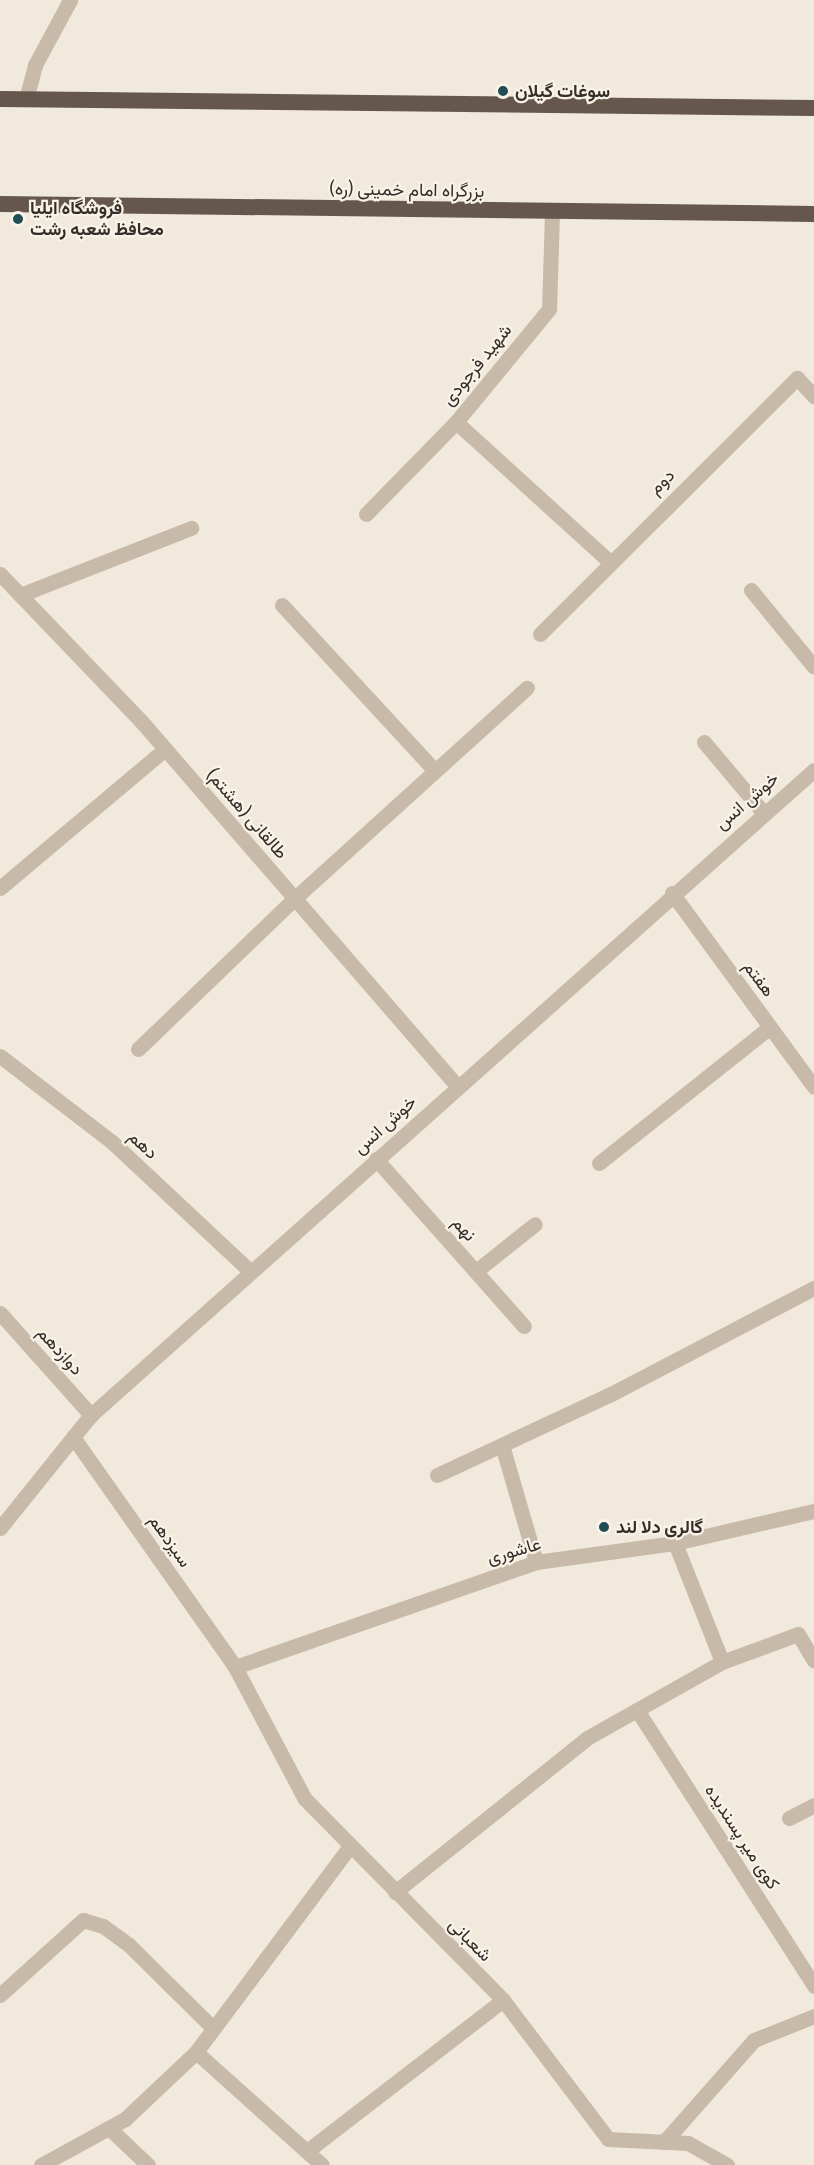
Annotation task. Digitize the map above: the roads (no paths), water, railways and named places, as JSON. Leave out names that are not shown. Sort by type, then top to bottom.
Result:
[{"type":"highway","points":[[0,99],[814,108]]},
{"type":"highway","name":"بزرگراه امام خمینی (ره)","points":[[0,204],[814,214]]},
{"type":"street","points":[[26,99],[35,65],[70,0]]},
{"type":"street","name":"شهید فرجودی","points":[[366,514],[456,422],[549,309],[552,211]]},
{"type":"street","name":"دوم","points":[[540,634],[609,561],[797,378],[814,396]]},
{"type":"street","points":[[456,422],[609,561]]},
{"type":"street","points":[[20,595],[191,528]]},
{"type":"street","name":"طالقانی (هشتم)","points":[[0,574],[165,749],[457,1086]]},
{"type":"street","points":[[751,590],[814,667]]},
{"type":"street","points":[[282,605],[434,770]]},
{"type":"street","points":[[138,1049],[295,898],[527,688]]},
{"type":"street","points":[[704,742],[763,812]]},
{"type":"street","points":[[0,888],[165,749]]},
{"type":"street","name":"خوش انس","points":[[0,1528],[91,1415],[672,893],[814,770]]},
{"type":"street","name":"هفتم","points":[[672,893],[814,1087]]},
{"type":"street","points":[[599,1163],[770,1028]]},
{"type":"street","name":"دهم","points":[[0,1056],[111,1142],[251,1272]]},
{"type":"street","name":"نهم","points":[[376,1159],[524,1326]]},
{"type":"street","points":[[476,1271],[535,1224]]},
{"type":"street","points":[[437,1475],[611,1394],[814,1288]]},
{"type":"street","name":"دوازدهم","points":[[0,1313],[91,1415]]},
{"type":"street","name":"سیزدهم","points":[[73,1437],[235,1667]]},
{"type":"street","points":[[502,1445],[536,1562]]},
{"type":"street","name":"عاشوری","points":[[235,1667],[536,1562],[675,1543],[814,1511]]},
{"type":"street","points":[[675,1543],[722,1662]]},
{"type":"street","points":[[395,1892],[587,1738],[722,1662],[798,1634],[814,1661]]},
{"type":"street","name":"شعبانی","points":[[235,1667],[304,1799],[503,2000],[608,2139],[688,2143],[727,2165]]},
{"type":"street","name":"کوی میر پسندیده","points":[[637,1710],[814,1986]]},
{"type":"street","points":[[789,1818],[814,1805]]},
{"type":"street","points":[[41,2165],[125,2119],[196,2052],[350,1846]]},
{"type":"street","points":[[0,1995],[83,1920],[103,1926],[129,1945],[213,2028]]},
{"type":"street","points":[[307,2151],[503,2000]]},
{"type":"street","points":[[664,2142],[754,2040],[814,2016]]},
{"type":"street","points":[[196,2052],[322,2165]]},
{"type":"street","points":[[109,2128],[148,2165]]},
{"type":"place","name":"سوغات گیلان","points":[[503,91]]},
{"type":"place","name":"فروشگاه ایلیا محافظ شعبه رشت","points":[[18,219]]},
{"type":"place","name":"گالری دلا لند","points":[[604,1527]]}]
